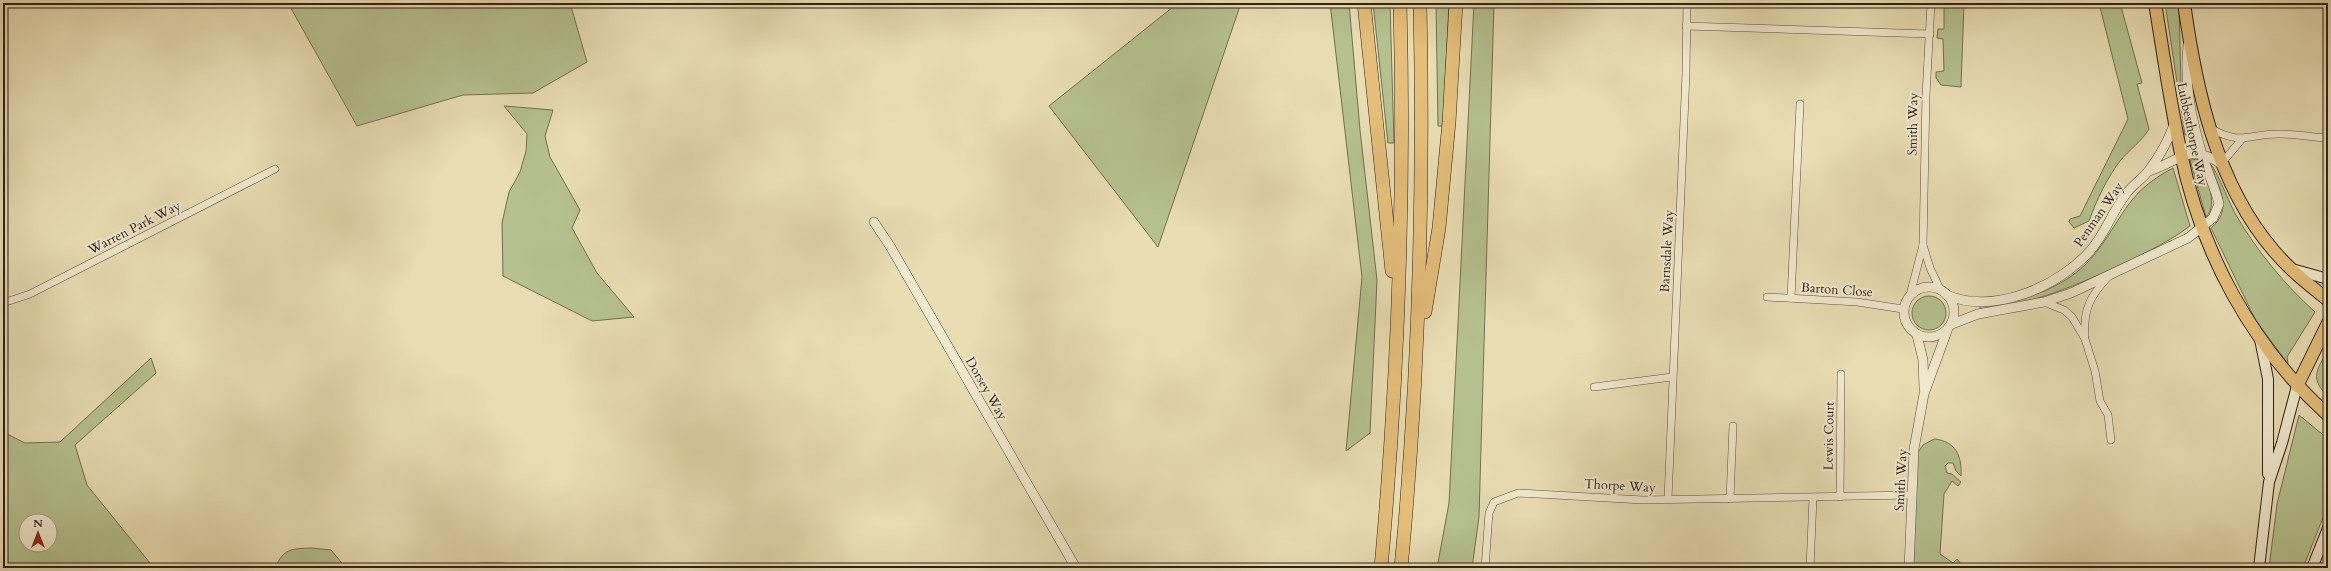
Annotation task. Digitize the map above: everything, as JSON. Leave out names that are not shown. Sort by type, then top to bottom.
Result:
[{"type":"highway","points":[[1364,3],[1392,260],[1393,383]]},
{"type":"highway","points":[[1381,568],[1400,262],[1402,109],[1400,3]]},
{"type":"highway","points":[[1401,568],[1416,371],[1422,180],[1420,3]]},
{"type":"highway","points":[[1416,371],[1439,228],[1449,122],[1456,3]]},
{"type":"highway","name":"Lubbesthorpe Way","points":[[2155,3],[2182,157],[2202,227],[2227,283],[2260,339],[2297,386],[2328,415]]},
{"type":"highway","name":"Lubbesthorpe Way","points":[[2184,3],[2188,36],[2210,128],[2221,164],[2232,189],[2248,217],[2274,252],[2290,268],[2328,300]]},
{"type":"highway","points":[[2297,386],[2323,340],[2328,323]]},
{"type":"main road","points":[[2290,268],[2328,279]]},
{"type":"main road","points":[[2259,568],[2268,482],[2268,379],[2260,339]]},
{"type":"main road","points":[[2268,482],[2282,443],[2297,386]]},
{"type":"main road","points":[[2312,568],[2328,528]]},
{"type":"street","name":"Barnsdale Way","points":[[1668,499],[1686,73],[1687,3]]},
{"type":"street","name":"Smith Way","points":[[1910,295],[1923,246],[1926,95],[1931,3]]},
{"type":"street","points":[[1686,26],[1930,34]]},
{"type":"street","points":[[1949,327],[1954,308],[1943,292],[1926,287],[1910,295],[1904,309],[1905,322],[1916,335],[1932,338],[1949,327],[1978,314],[2044,302],[2109,276],[2188,238],[2216,214],[2219,204],[2202,153],[2187,91],[2185,71],[2188,36]]},
{"type":"street","points":[[1791,298],[1800,104]]},
{"type":"street","name":"Penman Way","points":[[1943,292],[1966,301],[1988,301],[2020,294],[2054,280],[2075,266],[2090,251],[2124,196],[2149,171],[2167,142],[2175,122]]},
{"type":"street","points":[[2210,128],[2231,138],[2242,140],[2280,134],[2328,138]]},
{"type":"street","points":[[2149,171],[2166,166],[2193,153],[2202,153],[2221,164],[2242,140]]},
{"type":"street","name":"Warren Park Way","points":[[3,303],[30,294],[276,169]]},
{"type":"street","name":"Dorsey Way","points":[[874,222],[890,246],[1076,568]]},
{"type":"street","name":"Smith Way","points":[[1923,246],[1930,268],[1943,292]]},
{"type":"street","points":[[2085,339],[2084,318],[2087,305],[2094,293],[2109,276]]},
{"type":"street","name":"Barton Close","points":[[1768,297],[1857,302],[1904,309]]},
{"type":"street","points":[[2044,302],[2064,310],[2072,316],[2085,339],[2095,371],[2100,401],[2108,415],[2111,440]]},
{"type":"street","name":"Smith Way","points":[[1909,568],[1914,449],[1924,394],[1949,327]]},
{"type":"street","name":"Smith Way","points":[[1916,335],[1923,360],[1924,394]]},
{"type":"street","name":"Lewis Court","points":[[1840,497],[1841,374]]},
{"type":"street","points":[[1594,387],[1672,377]]},
{"type":"street","points":[[1730,499],[1733,426]]},
{"type":"street","name":"Thorpe Way","points":[[1485,568],[1488,513],[1494,502],[1506,496],[1518,493],[1643,500],[1911,495]]},
{"type":"street","points":[[1810,568],[1813,498]]},
{"type":"green space","points":[[288,3],[570,3],[587,62],[533,93],[463,95],[357,126]]},
{"type":"green space","points":[[1178,3],[1241,3],[1158,247],[1049,106]]},
{"type":"green space","points":[[1330,3],[1349,3],[1360,130],[1377,280],[1370,433],[1346,451],[1362,277]]},
{"type":"green space","points":[[1373,3],[1390,3],[1394,143],[1388,143]]},
{"type":"green space","points":[[1436,3],[1449,3],[1443,126],[1438,126]]},
{"type":"green space","points":[[1474,3],[1494,3],[1479,517],[1472,568],[1437,568],[1449,503]]},
{"type":"green space","points":[[1944,3],[1964,3],[1961,87],[1941,85],[1936,78],[1936,72],[1944,71],[1943,39],[1937,38],[1938,29],[1944,29]]},
{"type":"green space","points":[[2099,3],[2120,3],[2142,83],[2137,84],[2149,129],[2143,138],[2120,161],[2110,175],[2089,221],[2074,228],[2069,222],[2070,219],[2080,216],[2128,119]]},
{"type":"green space","points":[[2165,3],[2179,3],[2181,87],[2191,134],[2185,135]]},
{"type":"green space","points":[[504,106],[553,110],[545,136],[550,157],[580,210],[572,228],[597,273],[634,317],[592,321],[503,276],[502,223],[509,192],[520,172],[526,151],[527,134]]},
{"type":"green space","points":[[2199,159],[2210,189],[2212,204],[2206,217],[2190,160]]},
{"type":"green space","points":[[2210,164],[2216,172],[2236,215],[2262,254],[2282,278],[2315,312],[2287,357],[2288,364],[2255,319],[2211,228],[2218,221],[2222,213],[2223,205],[2220,189]]},
{"type":"green space","points":[[2173,168],[2190,226],[2174,237],[2150,250],[2072,286],[2054,293],[2018,303],[1980,309],[1980,305],[2013,300],[2045,291],[2074,274],[2087,263],[2098,250],[2137,194],[2158,177]]},
{"type":"green space","points":[[1926,296],[1932,296],[1936,297],[1943,303],[1946,313],[1945,320],[1939,327],[1932,330],[1926,330],[1922,329],[1915,323],[1912,316],[1912,310],[1913,306],[1919,299]]},
{"type":"green space","points":[[2328,351],[2328,396],[2319,385],[2317,374],[2320,363]]},
{"type":"green space","points":[[151,358],[156,373],[75,445],[87,485],[154,568],[3,568],[3,432],[25,443],[60,442]]},
{"type":"green space","points":[[2299,415],[2328,439],[2328,505],[2303,568],[2269,568],[2277,504]]},
{"type":"green space","points":[[1934,439],[1942,440],[1948,443],[1959,456],[1961,476],[1956,471],[1953,463],[1948,463],[1945,466],[1947,473],[1952,474],[1961,482],[1958,486],[1952,481],[1944,494],[1940,554],[1953,563],[1957,559],[1962,565],[1960,568],[1910,568],[1917,454],[1923,445]]},
{"type":"green space","points":[[311,548],[331,550],[346,568],[275,568],[278,561],[285,553],[293,549]]},
{"type":"green space","points":[[482,563],[504,563],[514,568],[441,568]]}]
